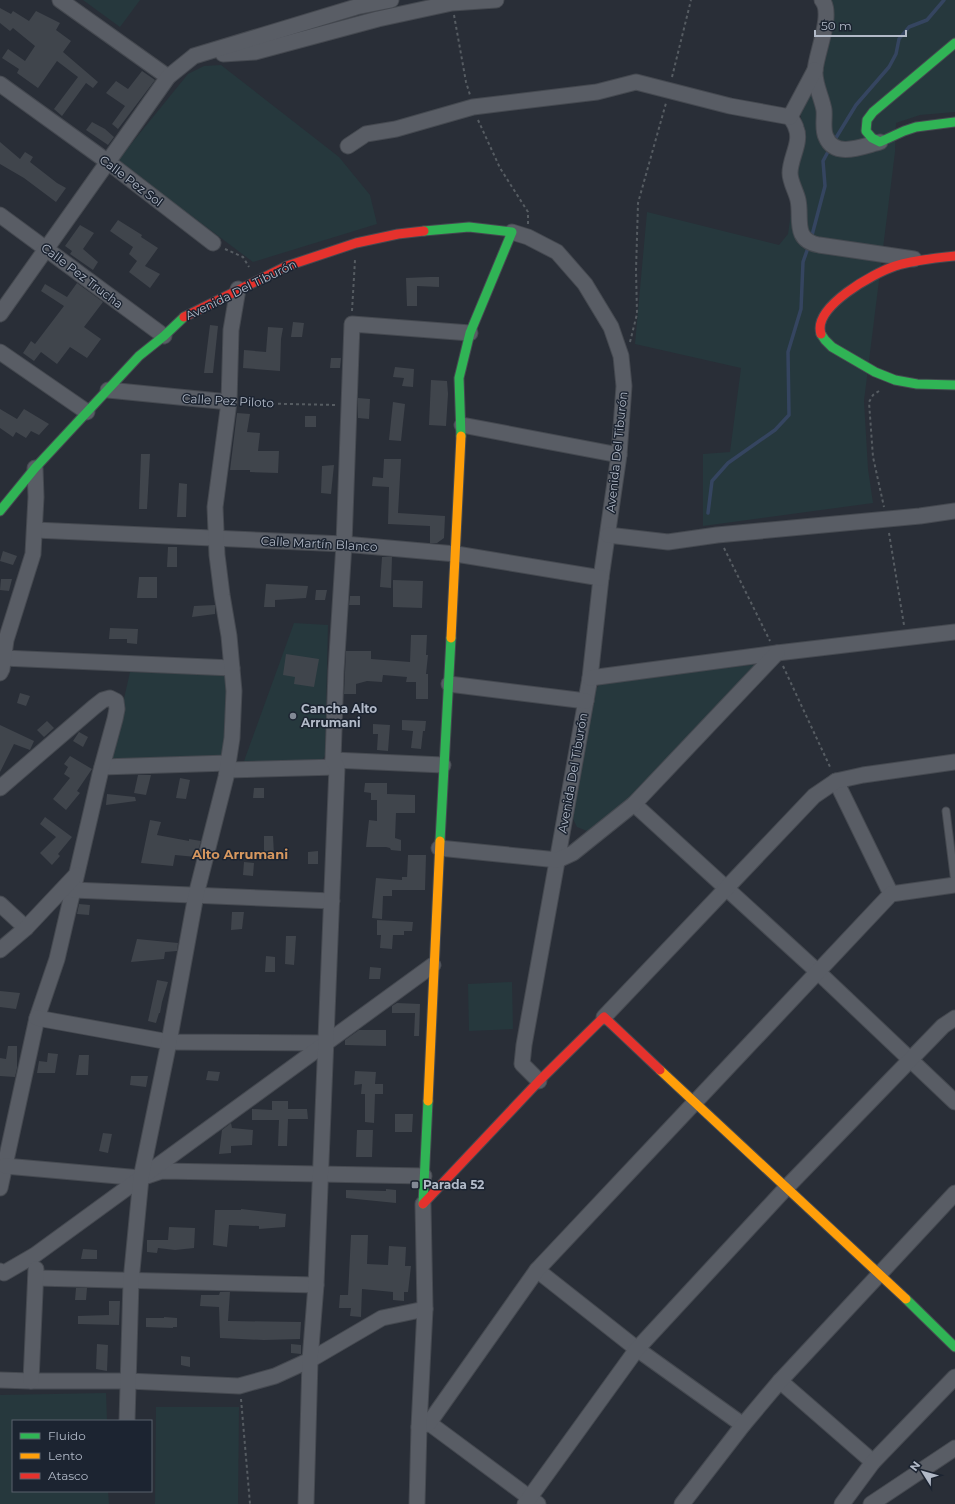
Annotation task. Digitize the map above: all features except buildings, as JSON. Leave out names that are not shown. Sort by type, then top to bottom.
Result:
[{"type":"street","points":[[60,0],[168,77]]},
{"type":"street","points":[[0,314],[168,77],[196,56],[356,7],[391,0]]},
{"type":"street","points":[[196,56],[255,52],[378,19],[452,3],[496,0]]},
{"type":"street","points":[[790,117],[815,70],[826,15],[825,4],[822,0]]},
{"type":"street","points":[[880,142],[872,138],[866,131],[867,120],[873,112],[955,43]]},
{"type":"street","points":[[815,70],[824,110],[825,136],[831,146],[842,150],[861,147],[880,142],[904,131],[922,126],[955,122]]},
{"type":"street","points":[[348,146],[366,134],[396,129],[473,107],[597,92],[636,82],[730,106],[790,117]]},
{"type":"street","name":"Calle Pez Sol","points":[[0,84],[108,162],[213,244]]},
{"type":"street","points":[[790,117],[796,128],[798,139],[789,174],[798,200],[799,227],[804,238],[811,243],[921,260]]},
{"type":"street","name":"Calle Pez Trucha","points":[[0,215],[164,336]]},
{"type":"street","name":"Avenida Del Tiburón","points":[[0,511],[35,468],[139,356],[164,336],[183,317],[287,266],[356,243],[398,234],[469,227],[512,232],[557,252],[585,284],[611,327],[621,356],[624,386],[619,455],[601,578],[590,678],[522,1064],[539,1080]]},
{"type":"street","points":[[417,1504],[424,1425],[424,1176],[443,765],[449,684],[462,425],[460,378],[470,333],[512,232]]},
{"type":"street","points":[[955,256],[921,260],[894,266],[872,276],[832,304],[821,316],[819,325],[820,334],[833,348],[845,353],[876,372],[894,380],[920,385],[955,384]]},
{"type":"street","points":[[127,1420],[131,1281],[142,1178],[196,895],[228,767],[232,738],[234,691],[229,636],[222,595],[216,539],[215,507],[229,402],[231,330],[238,289]]},
{"type":"street","points":[[306,1504],[310,1360],[316,1285],[332,901],[336,672],[344,544],[352,324],[470,333]]},
{"type":"street","points":[[0,352],[87,412]]},
{"type":"street","name":"Calle Pez Piloto","points":[[108,390],[229,402]]},
{"type":"street","points":[[462,425],[619,455]]},
{"type":"street","points":[[0,673],[3,648],[33,554],[36,497],[35,468]]},
{"type":"street","points":[[608,534],[668,542],[717,535],[955,511]]},
{"type":"street","name":"Calle Martín Blanco","points":[[35,530],[344,544],[456,554],[601,578]]},
{"type":"street","points":[[590,678],[777,653],[955,632]]},
{"type":"street","points":[[3,648],[232,668]]},
{"type":"street","points":[[439,848],[558,860],[573,853],[634,804],[777,653]]},
{"type":"street","points":[[449,684],[586,701]]},
{"type":"street","points":[[0,788],[103,700],[110,698],[116,701],[117,709],[57,959],[37,1018],[0,1188]]},
{"type":"street","points":[[423,1204],[539,1080],[604,1017],[814,796],[836,781],[863,775],[955,762]]},
{"type":"street","points":[[102,767],[228,767],[335,764],[443,765]]},
{"type":"street","points":[[836,781],[891,894]]},
{"type":"street","points":[[634,804],[818,972],[955,1102]]},
{"type":"street","points":[[0,950],[26,928],[76,875]]},
{"type":"street","points":[[424,1425],[537,1270],[891,894],[955,884]]},
{"type":"street","points":[[73,890],[332,901]]},
{"type":"street","points":[[0,904],[26,928]]},
{"type":"street","points":[[0,1271],[4,1273],[35,1255],[433,965]]},
{"type":"street","points":[[604,1017],[880,1274],[955,1347]]},
{"type":"street","points":[[37,1018],[169,1042],[326,1044]]},
{"type":"street","points":[[424,1425],[531,1502],[637,1349],[786,1188],[943,1026],[955,1018]]},
{"type":"street","points":[[5,1166],[142,1178],[162,1171],[424,1176]]},
{"type":"street","points":[[683,1504],[743,1425],[780,1381],[955,1193]]},
{"type":"street","points":[[31,1381],[36,1278],[35,1255]]},
{"type":"street","points":[[537,1270],[637,1349],[743,1425]]},
{"type":"street","points":[[36,1278],[316,1285]]},
{"type":"street","points":[[0,1380],[128,1381],[239,1386],[275,1376],[310,1360],[382,1318],[425,1309]]},
{"type":"street","points":[[842,1504],[873,1462],[955,1377]]},
{"type":"street","points":[[780,1381],[873,1462]]},
{"type":"street","points":[[871,1504],[955,1448]]},
{"type":"lane","points":[[946,812],[955,884]]},
{"type":"path","points":[[621,356],[629,346],[637,314],[636,270],[638,203],[669,91],[691,0]]},
{"type":"path","points":[[452,3],[466,82],[473,107],[481,130],[500,168],[528,212],[528,238]]},
{"type":"path","points":[[352,324],[356,243]]},
{"type":"path","points":[[213,244],[244,257],[257,280]]},
{"type":"path","points":[[880,391],[873,395],[869,402],[873,457],[886,519],[907,638]]},
{"type":"path","name":"Calle Pez Piloto","points":[[229,402],[348,406]]},
{"type":"path","points":[[717,535],[777,653],[836,781]]},
{"type":"path","points":[[239,1386],[250,1504]]},
{"type":"shaded area","points":[[83,0],[140,0],[120,27]]},
{"type":"shaded area","points":[[827,0],[955,0],[955,112],[920,115],[896,123],[895,152],[864,401],[868,469],[873,503],[703,526],[703,454],[730,452],[741,368],[635,344],[647,212],[779,245],[788,234],[803,126],[800,113]]},
{"type":"shaded area","points":[[221,65],[339,157],[370,195],[377,224],[253,262],[185,211],[183,212],[118,160],[188,74],[204,66]]},
{"type":"shaded area","points":[[294,623],[328,625],[325,755],[321,762],[244,761]]},
{"type":"shaded area","points":[[759,664],[630,801],[618,807],[595,827],[587,831],[577,827],[573,819],[593,693],[599,685],[606,682]]},
{"type":"shaded area","points":[[130,672],[227,675],[223,760],[110,761]]},
{"type":"shaded area","points":[[512,982],[513,1029],[469,1031],[468,984]]},
{"type":"shaded area","points":[[106,1393],[107,1420],[12,1420],[12,1492],[108,1492],[109,1504],[0,1504],[0,1395]]},
{"type":"shaded area","points":[[156,1407],[239,1407],[238,1504],[155,1504]]},
{"type":"waterway","points":[[834,141],[856,105],[889,67],[896,54],[899,39],[909,27],[927,20],[944,0]]},
{"type":"waterway","points":[[811,239],[825,186],[823,161],[830,148]]},
{"type":"waterway","points":[[708,513],[712,481],[728,463],[775,430],[789,415],[788,352],[801,309],[803,262],[809,245]]},
{"type":"traffic: fast","points":[[955,43],[873,112],[867,120],[866,131],[872,138],[880,142],[916,127],[955,122]]},
{"type":"traffic: fast","points":[[424,231],[469,227],[512,232],[470,333],[459,378],[461,436]]},
{"type":"traffic: fast","points":[[0,511],[35,468],[139,356],[164,336],[184,317]]},
{"type":"traffic: fast","points":[[821,334],[832,347],[875,372],[895,380],[917,384],[955,385]]},
{"type":"traffic: fast","points":[[440,841],[451,638]]},
{"type":"traffic: fast","points":[[423,1204],[428,1101]]},
{"type":"traffic: fast","points":[[906,1299],[955,1347]]},
{"type":"traffic: slow","points":[[451,638],[461,436]]},
{"type":"traffic: slow","points":[[428,1101],[440,841]]},
{"type":"traffic: slow","points":[[660,1070],[906,1299]]},
{"type":"traffic: jam","points":[[184,317],[287,266],[356,243],[398,234],[424,231]]},
{"type":"traffic: jam","points":[[821,334],[821,324],[826,313],[835,302],[860,283],[885,270],[902,264],[932,258],[955,256]]},
{"type":"traffic: jam","points":[[423,1204],[539,1081],[604,1017],[660,1070]]},
{"type":"place","name":"Cancha Alto Arrumani","points":[[293,716]]},
{"type":"place","name":"Parada 52","points":[[415,1185]]},
{"type":"district","name":"Alto Arrumani","points":[[240,854]]}]
